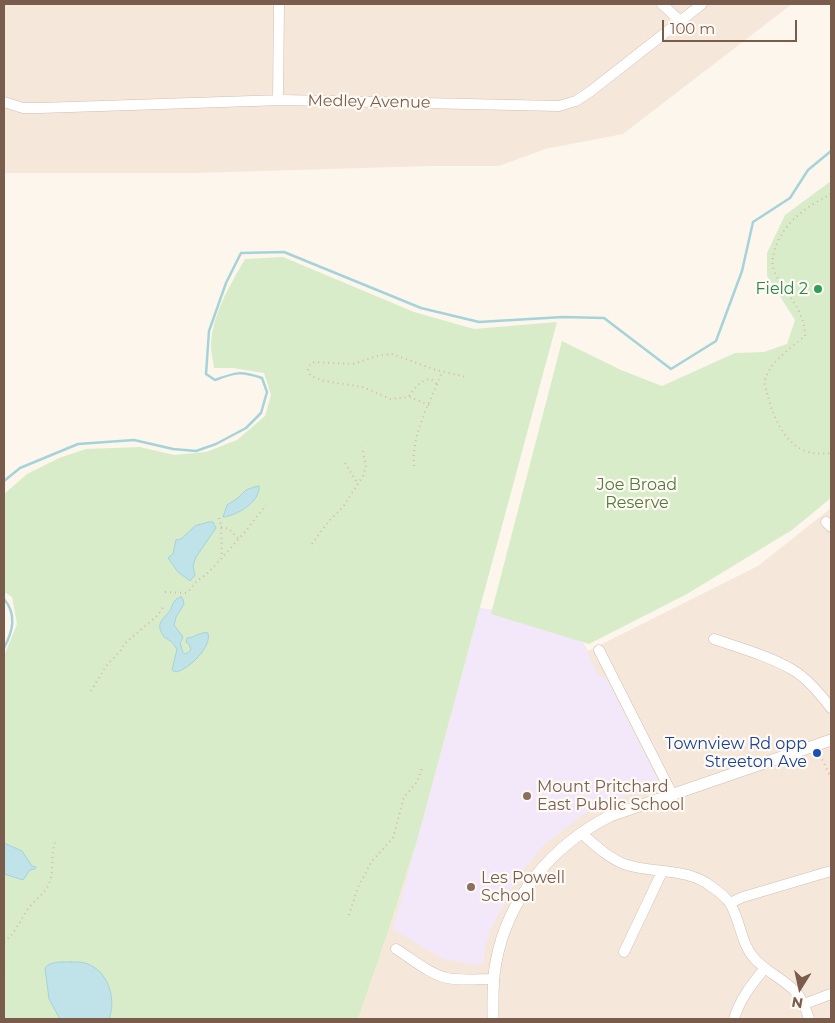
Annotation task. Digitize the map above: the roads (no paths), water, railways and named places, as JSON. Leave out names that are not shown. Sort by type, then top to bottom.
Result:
[{"type":"street","points":[[278,100],[279,4]]},
{"type":"street","points":[[662,4],[680,22]]},
{"type":"street","name":"Medley Avenue","points":[[4,102],[22,108],[278,100],[560,106],[576,101],[591,91],[702,4]]},
{"type":"street","points":[[714,639],[745,649],[793,670],[815,688],[831,708]]},
{"type":"street","points":[[599,650],[672,794]]},
{"type":"street","points":[[493,1019],[496,962],[505,929],[521,897],[548,861],[581,833],[610,816],[831,740]]},
{"type":"street","points":[[581,833],[610,857],[622,863],[662,872],[677,872],[698,878],[712,887],[730,904],[746,945],[753,957],[796,992],[804,1004],[809,1019]]},
{"type":"street","points":[[730,904],[743,897],[831,871]]},
{"type":"street","points":[[624,952],[662,872]]},
{"type":"street","points":[[396,949],[447,978],[470,980],[494,979]]},
{"type":"street","points":[[734,1019],[744,995],[765,968]]},
{"type":"street","points":[[804,1004],[831,994]]},
{"type":"water","points":[[259,486],[259,492],[252,503],[241,511],[223,517],[227,505],[246,490]]},
{"type":"water","points":[[213,522],[216,528],[196,557],[193,566],[195,575],[190,581],[178,572],[168,558],[173,554],[176,540],[181,539],[195,526]]},
{"type":"water","points":[[181,597],[184,604],[176,617],[174,625],[183,637],[180,643],[183,653],[186,654],[191,650],[186,642],[187,638],[208,633],[208,639],[207,645],[198,657],[187,667],[176,672],[172,670],[177,649],[172,642],[164,637],[160,624],[174,602]]},
{"type":"water","points":[[4,843],[22,851],[32,866],[36,867],[30,870],[23,880],[4,874]]},
{"type":"water","points":[[81,962],[97,969],[107,982],[112,1005],[109,1019],[60,1019],[49,999],[45,968],[53,963]]},
{"type":"waterway","points":[[4,481],[20,468],[78,444],[134,440],[173,449],[196,451],[216,444],[246,428],[261,413],[267,392],[262,378],[238,373],[215,380],[206,374],[209,331],[226,283],[241,253],[284,252],[421,308],[479,322],[563,317],[604,318],[671,369],[716,341],[742,271],[753,222],[790,198],[808,170],[831,151]]},
{"type":"waterway","points":[[4,599],[11,611],[12,617],[10,635],[4,648]]},
{"type":"place","name":"Field 2","points":[[818,289]]},
{"type":"place","name":"Townview Rd opp Streeton Ave","points":[[817,753]]},
{"type":"place","name":"Mount Pritchard East Public School","points":[[527,796]]},
{"type":"place","name":"Les Powell School","points":[[471,887]]},
{"type":"park label","name":"Joe Broad Reserve","points":[[637,494]]}]
